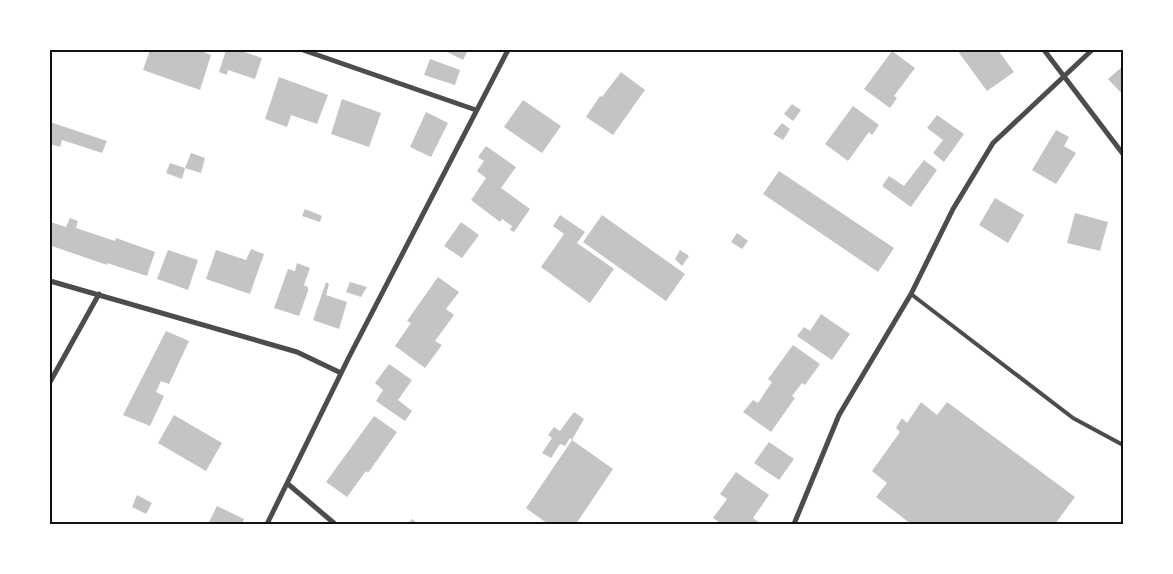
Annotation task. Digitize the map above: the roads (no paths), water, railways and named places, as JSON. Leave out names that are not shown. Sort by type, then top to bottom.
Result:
[{"type":"street","points":[[303,50],[476,110]]},
{"type":"street","points":[[267,524],[341,373],[508,50]]},
{"type":"street","points":[[1044,50],[1123,154]]},
{"type":"street","points":[[794,524],[839,415],[911,294],[953,209],[992,143],[1092,50]]},
{"type":"street","points":[[50,281],[296,352],[341,373]]},
{"type":"street","points":[[50,382],[99,294]]},
{"type":"street","points":[[288,484],[335,524]]},
{"type":"lane","points":[[911,294],[1073,418],[1123,445]]}]
